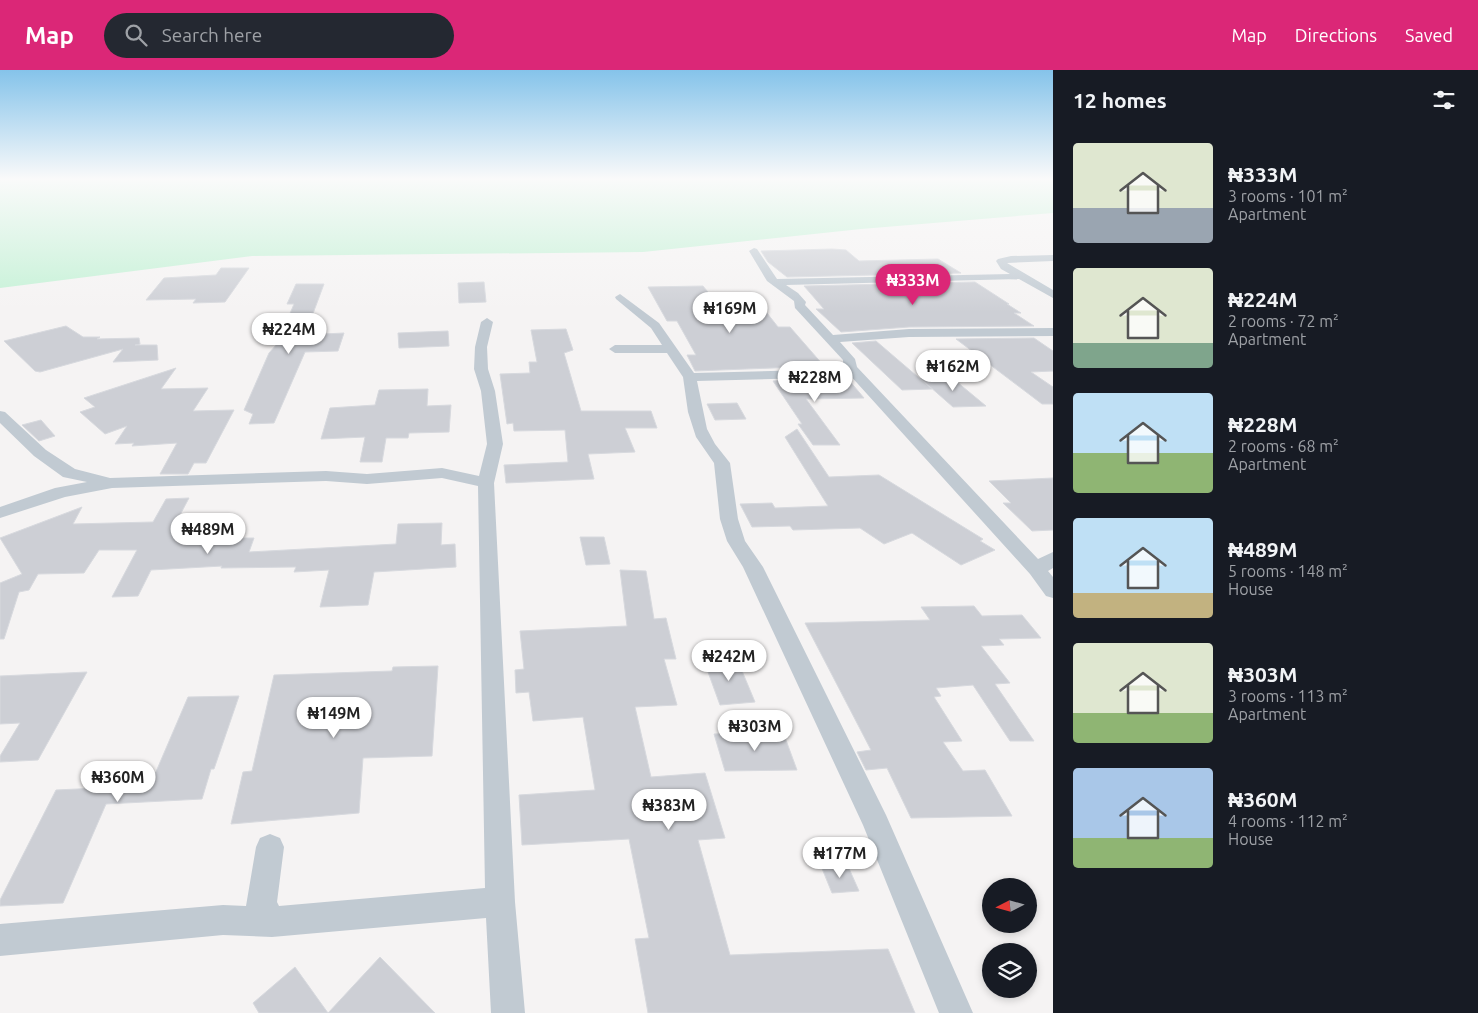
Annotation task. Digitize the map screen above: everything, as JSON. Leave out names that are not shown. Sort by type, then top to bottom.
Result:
[{"type":"street","points":[[754,251],[769,277],[785,291],[796,295],[800,302],[798,306],[816,327],[832,339],[849,359],[850,368],[1037,570],[1053,591]]},
{"type":"street","points":[[1053,258],[1012,259],[1001,262],[1005,267],[1053,295]]},
{"type":"street","points":[[775,282],[1016,277]]},
{"type":"street","points":[[620,297],[655,326],[690,377],[696,417],[708,446],[718,455],[722,463],[729,519],[736,540],[753,567],[876,824],[956,1013]]},
{"type":"street","points":[[487,322],[481,348],[481,369],[488,391],[495,444],[486,483],[500,902],[508,1013]]},
{"type":"street","points":[[832,339],[909,333],[1053,332]]},
{"type":"street","points":[[615,349],[671,350]]},
{"type":"street","points":[[690,377],[808,374],[842,371],[850,368]]},
{"type":"street","points":[[0,415],[40,454],[69,473],[112,483]]},
{"type":"street","points":[[0,513],[61,492],[112,483],[225,481],[326,476],[367,479],[442,473],[486,483]]},
{"type":"street","points":[[1037,570],[1053,558]]},
{"type":"street","points":[[270,848],[261,906],[272,922]]},
{"type":"street","points":[[0,940],[144,929],[223,920],[272,922],[500,902]]},
{"type":"green space","points":[[0,224],[921,224],[643,252],[252,256],[0,288]]},
{"type":"building","points":[[846,250],[859,261],[938,259],[961,273],[787,277],[768,262],[761,251]]},
{"type":"building","points":[[221,268],[249,268],[225,302],[193,303],[196,299],[146,300],[164,278],[216,275]]},
{"type":"building","points":[[484,282],[486,302],[459,303],[458,283]]},
{"type":"building","points":[[975,282],[1009,304],[1007,304],[1021,313],[1014,313],[1034,326],[909,327],[841,332],[816,309],[824,309],[804,286]]},
{"type":"building","points":[[296,284],[324,284],[305,335],[344,333],[338,351],[305,352],[274,423],[249,424],[253,414],[244,410],[269,353],[277,344],[294,304],[287,304]]},
{"type":"building","points":[[703,286],[726,314],[767,313],[778,327],[790,327],[824,366],[695,371],[687,355],[696,355],[677,321],[667,321],[648,287]]},
{"type":"building","points":[[66,326],[83,337],[100,337],[97,339],[139,338],[140,344],[135,345],[157,345],[158,360],[113,362],[123,349],[40,372],[35,371],[4,341]]},
{"type":"building","points":[[566,329],[573,350],[564,353],[581,411],[651,411],[657,428],[625,428],[635,452],[588,454],[594,479],[506,483],[504,465],[568,462],[565,430],[514,431],[513,423],[507,424],[500,374],[530,373],[529,362],[537,362],[531,330]]},
{"type":"building","points":[[448,331],[449,346],[399,348],[398,333]]},
{"type":"building","points":[[1034,338],[1053,351],[1053,371],[1031,372],[1053,387],[1053,404],[1042,404],[956,339]]},
{"type":"building","points":[[876,341],[932,389],[902,390],[852,343]]},
{"type":"building","points":[[176,368],[161,389],[208,388],[193,411],[234,410],[206,463],[194,463],[188,474],[160,474],[177,443],[132,446],[134,443],[115,444],[127,426],[105,434],[80,412],[95,407],[84,398]]},
{"type":"building","points":[[833,377],[835,380],[848,379],[864,398],[806,399],[840,445],[813,445],[798,424],[802,424],[773,381]]},
{"type":"building","points":[[951,377],[986,406],[953,407],[920,378]]},
{"type":"building","points":[[428,389],[427,406],[451,405],[449,432],[409,433],[408,438],[386,438],[382,462],[360,462],[365,437],[321,439],[330,408],[375,405],[379,390]]},
{"type":"building","points":[[737,403],[746,419],[715,420],[707,404]]},
{"type":"building","points":[[41,420],[55,436],[39,441],[22,425]]},
{"type":"building","points":[[797,429],[829,477],[879,475],[983,539],[980,541],[995,550],[961,565],[912,533],[884,544],[860,528],[793,530],[790,526],[752,527],[740,504],[772,503],[775,508],[828,506],[785,437]]},
{"type":"building","points":[[1053,478],[1053,530],[1032,531],[1003,503],[1011,503],[989,481]]},
{"type":"building","points":[[189,498],[171,532],[224,529],[220,538],[254,538],[249,552],[396,544],[398,524],[442,523],[441,545],[455,544],[456,567],[374,572],[368,605],[320,607],[329,570],[294,572],[296,567],[221,568],[222,566],[151,570],[138,596],[112,597],[137,550],[99,550],[84,573],[38,574],[29,590],[19,592],[4,639],[0,639],[0,583],[22,574],[0,538],[82,507],[73,524],[153,522],[166,499]]},
{"type":"building","points":[[580,537],[604,537],[610,564],[586,565]]},
{"type":"building","points":[[620,570],[646,571],[654,619],[666,618],[676,659],[664,659],[677,705],[635,707],[651,777],[705,773],[725,838],[698,840],[730,955],[888,949],[915,1013],[648,1013],[635,939],[649,938],[629,839],[522,845],[519,795],[595,790],[583,717],[533,721],[529,692],[516,693],[515,670],[524,669],[520,631],[627,626]]},
{"type":"building","points":[[974,606],[982,616],[1022,615],[1041,638],[999,639],[1004,645],[981,646],[1010,683],[995,684],[1034,741],[1010,741],[973,685],[936,688],[941,696],[934,697],[962,741],[943,742],[963,771],[985,770],[1012,816],[911,818],[887,768],[866,770],[857,752],[871,750],[805,623],[930,620],[921,607]]},
{"type":"building","points":[[737,659],[755,702],[720,705],[704,661]]},
{"type":"building","points":[[438,666],[432,756],[363,758],[359,813],[231,824],[243,772],[252,771],[274,675],[392,671],[393,667]]},
{"type":"building","points":[[87,672],[38,760],[0,762],[0,756],[20,723],[0,724],[0,676]]},
{"type":"building","points":[[239,696],[214,769],[211,769],[202,799],[106,804],[63,903],[0,906],[0,900],[56,790],[141,786],[145,775],[155,774],[188,697]]},
{"type":"building","points":[[783,732],[797,770],[725,771],[714,734]]},
{"type":"building","points":[[847,864],[859,891],[832,893],[821,866]]},
{"type":"building","points":[[380,957],[435,1013],[328,1013]]},
{"type":"building","points":[[295,967],[328,1013],[259,1013],[253,1003]]}]
